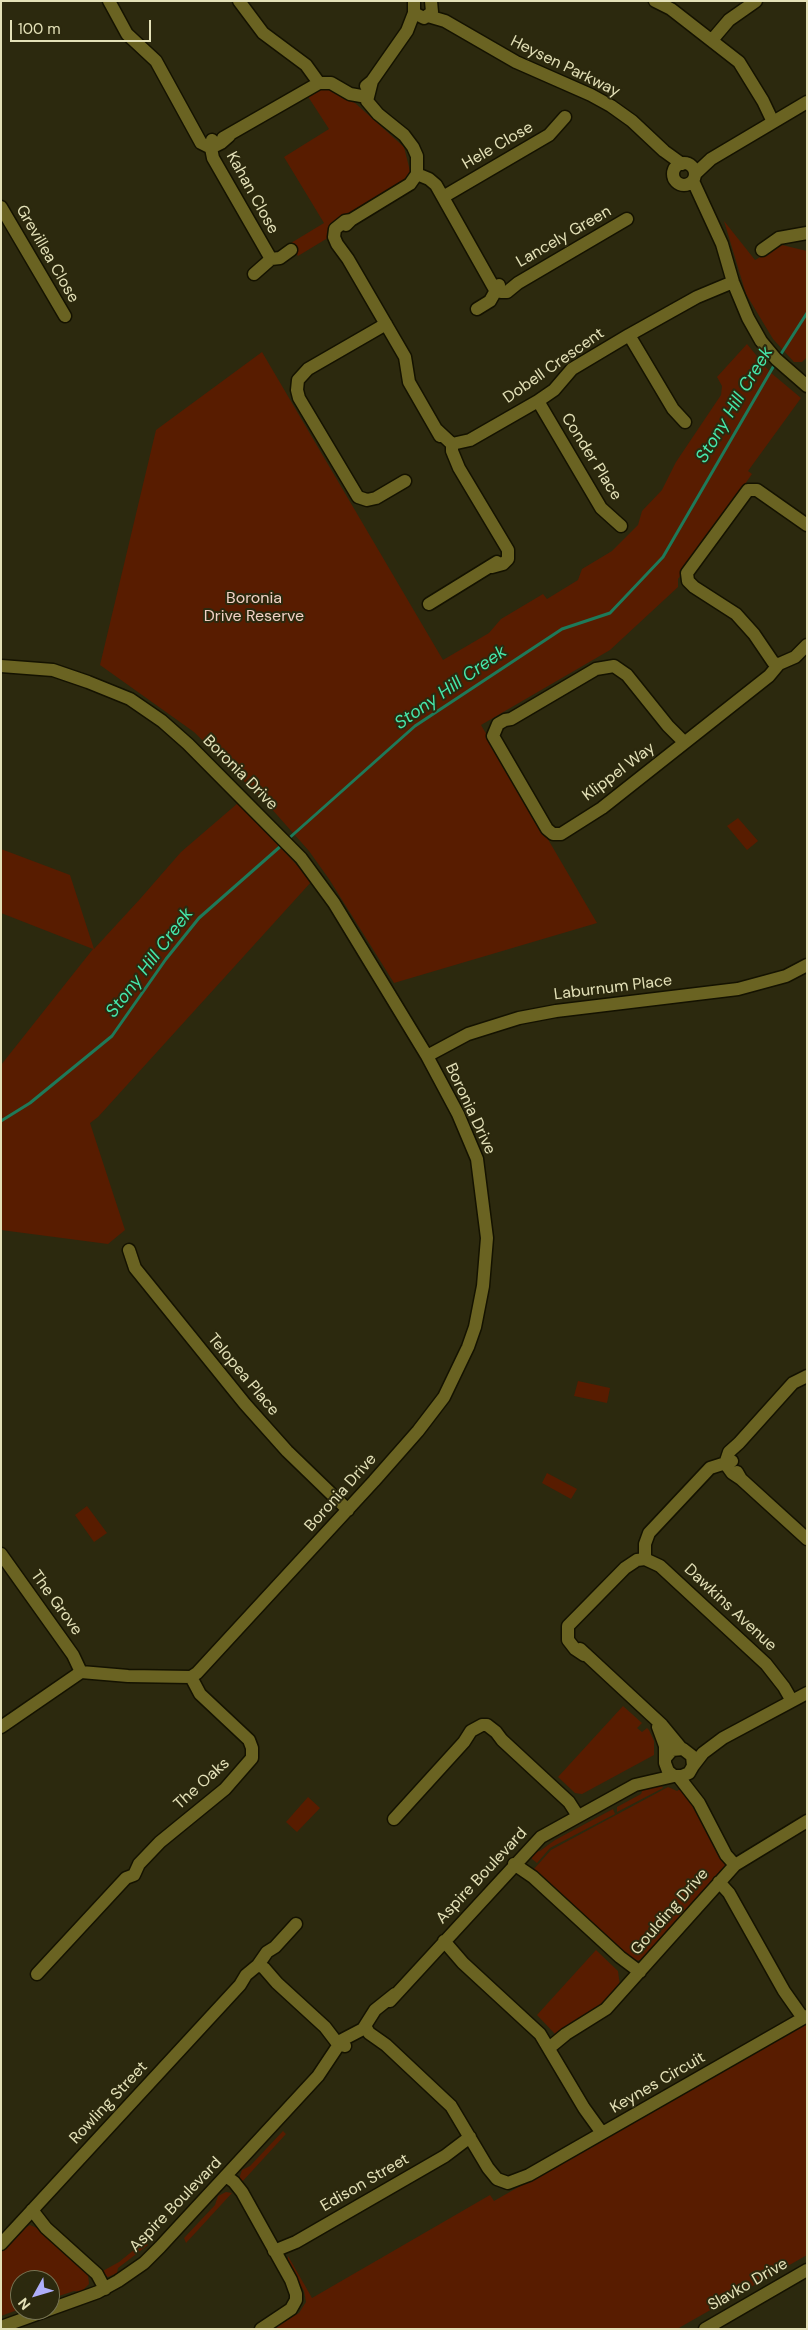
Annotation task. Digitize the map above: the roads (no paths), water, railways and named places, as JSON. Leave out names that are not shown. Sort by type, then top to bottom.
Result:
[{"type":"street","points":[[109,1],[128,34],[156,61],[194,126],[211,144],[229,136],[319,83],[331,83],[350,94],[364,96],[371,107],[404,135],[413,147],[417,156],[417,174],[410,184],[351,220],[341,231],[340,236],[348,258],[405,357],[409,382],[437,430],[452,448],[502,546],[502,556],[492,566],[429,604]]},
{"type":"street","points":[[239,1],[263,33],[306,65],[319,83]]},
{"type":"street","points":[[655,1],[671,9],[739,62],[775,120]]},
{"type":"street","points":[[712,40],[730,20],[756,1]]},
{"type":"street","points":[[364,96],[372,81],[423,7]]},
{"type":"street","name":"Heysen Parkway","points":[[423,7],[516,62],[591,95],[611,106],[652,137],[686,173],[703,203],[722,244],[734,285],[748,318],[768,350],[787,370],[805,380]]},
{"type":"street","points":[[686,173],[807,102]]},
{"type":"street","name":"Hele Close","points":[[443,197],[548,135],[565,117]]},
{"type":"street","name":"Kahan Close","points":[[211,144],[214,158],[271,259]]},
{"type":"street","points":[[417,174],[429,179],[436,185],[498,288],[490,302],[477,309]]},
{"type":"street","name":"Grevillea Close","points":[[1,207],[65,316]]},
{"type":"street","name":"Lancely Green","points":[[498,288],[518,283],[627,219]]},
{"type":"street","points":[[762,250],[778,238],[807,233]]},
{"type":"street","name":"Kahan Close","points":[[254,274],[271,259],[280,258],[291,250]]},
{"type":"street","name":"Dobell Crescent","points":[[452,448],[470,440],[538,401],[554,390],[572,370],[629,335],[698,297],[734,285]]},
{"type":"street","points":[[386,324],[308,369],[296,384],[298,398],[358,497],[366,500],[376,498],[405,481]]},
{"type":"street","points":[[629,335],[673,410],[685,422]]},
{"type":"street","name":"Conder Place","points":[[538,401],[601,508],[621,526]]},
{"type":"street","points":[[804,647],[776,662],[736,614],[705,592],[693,578],[698,560],[748,490],[757,490],[807,525]]},
{"type":"street","name":"Klippel Way","points":[[682,744],[627,675],[614,666],[596,669],[511,719],[498,724],[493,736],[543,818],[557,828],[576,823],[602,808],[682,744],[762,680],[776,662]]},
{"type":"street","name":"Boronia Drive","points":[[1,666],[53,670],[130,699],[175,732],[276,832],[301,858],[334,903],[427,1056],[458,1114],[477,1159],[487,1238],[480,1306],[468,1347],[444,1397],[418,1431],[348,1510],[191,1677]]},
{"type":"street","name":"Laburnum Place","points":[[427,1056],[468,1034],[519,1018],[556,1011],[738,989],[786,976],[807,965]]},
{"type":"street","name":"Telopea Place","points":[[129,1250],[135,1268],[245,1404],[287,1451],[348,1510]]},
{"type":"street","points":[[807,1376],[793,1383],[739,1444],[729,1452],[732,1473],[807,1539]]},
{"type":"street","points":[[788,1390],[807,1384]]},
{"type":"street","points":[[699,1803],[692,1768],[692,1756],[683,1749],[662,1725],[584,1654],[575,1642],[573,1633],[580,1616],[625,1568],[645,1556],[645,1541],[649,1533],[705,1472],[714,1465],[729,1462]]},
{"type":"street","name":"The Grove","points":[[1,1554],[73,1655],[81,1672]]},
{"type":"street","name":"Dawkins Avenue","points":[[645,1556],[660,1566],[766,1664],[789,1703]]},
{"type":"street","points":[[1,1727],[81,1672],[120,1676],[191,1677]]},
{"type":"street","name":"The Oaks","points":[[38,1974],[126,1878],[131,1866],[139,1864],[160,1842],[225,1789],[252,1758],[252,1748],[249,1740],[200,1694],[191,1677]]},
{"type":"street","points":[[676,1776],[685,1775],[703,1754],[723,1738],[807,1693]]},
{"type":"street","points":[[653,1718],[661,1732],[666,1768],[676,1776],[699,1803],[723,1845],[737,1863]]},
{"type":"street","points":[[394,1819],[464,1742],[482,1732],[502,1740],[560,1794],[575,1817]]},
{"type":"street","points":[[666,1758],[672,1750],[683,1749],[723,1738]]},
{"type":"street","name":"Aspire Boulevard","points":[[1,2327],[102,2291],[125,2277],[158,2250],[321,2074],[342,2043],[369,2030],[375,2010],[395,1994],[541,1837],[635,1785],[666,1758]]},
{"type":"street","name":"Aspire Boulevard","points":[[635,1785],[676,1776]]},
{"type":"street","name":"Goulding Drive","points":[[547,2045],[602,2013],[737,1863],[807,1821]]},
{"type":"street","points":[[517,1861],[638,1974]]},
{"type":"street","points":[[716,1885],[729,1893],[784,1991],[802,2018]]},
{"type":"street","name":"Rowling Street","points":[[1,2244],[240,1985],[246,1975],[261,1968],[267,1952],[275,1947],[296,1924]]},
{"type":"street","points":[[442,1943],[537,2031],[599,2135]]},
{"type":"street","points":[[261,1968],[342,2043]]},
{"type":"street","name":"Keynes Circuit","points":[[369,2030],[451,2106],[488,2168],[492,2181],[502,2188],[514,2187],[525,2178],[802,2018]]},
{"type":"street","name":"Edison Street","points":[[276,2254],[472,2141]]},
{"type":"street","points":[[224,2178],[245,2199],[291,2280],[296,2300],[291,2309],[261,2329]]},
{"type":"street","points":[[30,2213],[97,2274],[102,2291]]},
{"type":"street","name":"Slavko Drive","points":[[705,2329],[807,2270]]},
{"type":"waterway","name":"Stony Hill Creek","points":[[779,357],[807,313]]},
{"type":"waterway","name":"Stony Hill Creek","points":[[287,840],[415,726],[562,629],[610,613],[663,557],[776,362]]},
{"type":"waterway","name":"Stony Hill Creek","points":[[1,1121],[30,1103],[112,1036],[166,959],[199,918],[282,845]]},
{"type":"park label","name":"Boronia Drive Reserve","points":[[254,608]]}]
